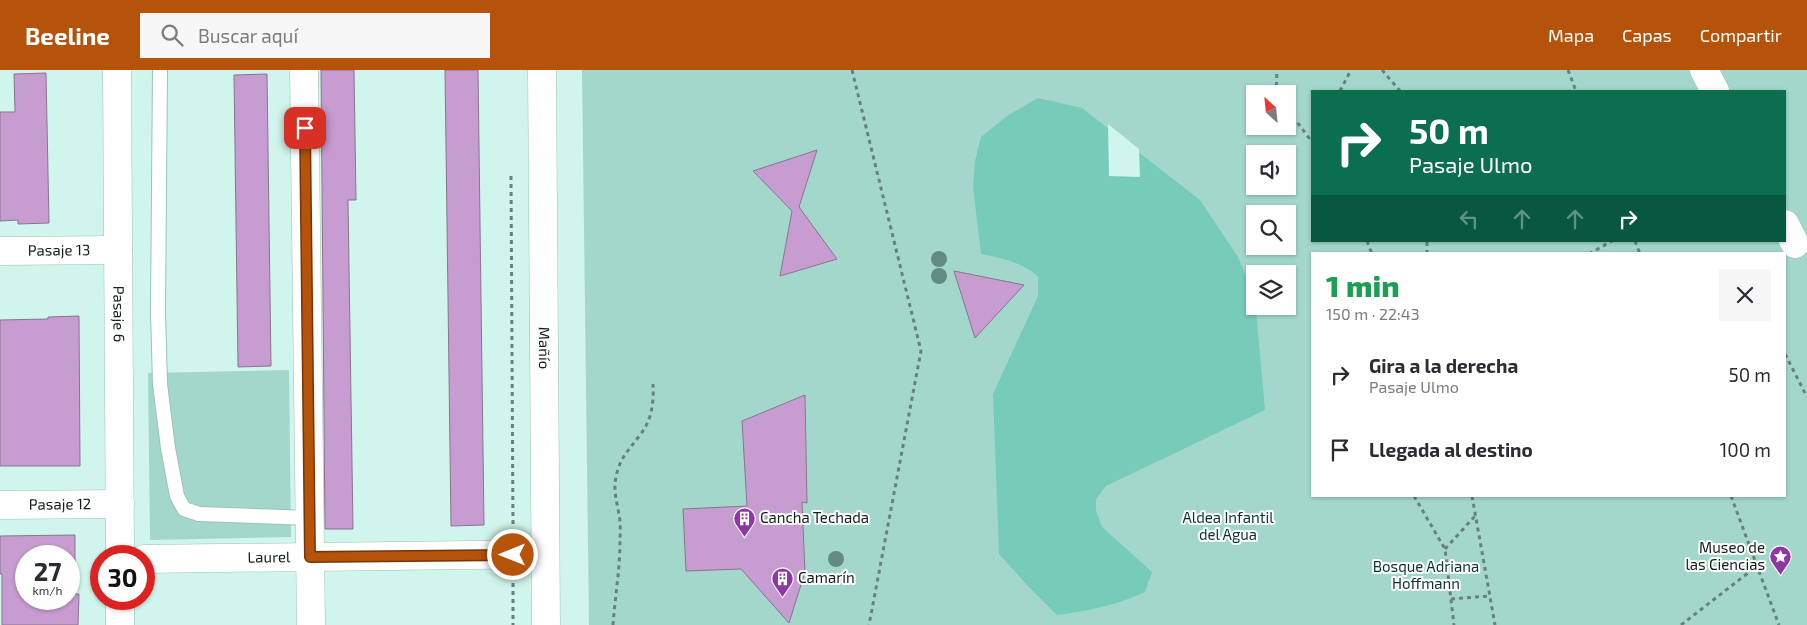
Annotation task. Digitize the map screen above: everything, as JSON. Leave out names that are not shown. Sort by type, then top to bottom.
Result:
[{"type":"street","name":"Pasaje 6","points":[[117,70],[120,545]]},
{"type":"street","points":[[304,70],[311,625]]},
{"type":"street","name":"Mañío","points":[[542,70],[546,625]]},
{"type":"street","points":[[1704,70],[1714,90]]},
{"type":"street","name":"Pasaje 13","points":[[0,251],[118,250]]},
{"type":"street","name":"Pasaje 12","points":[[0,506],[120,504]]},
{"type":"street","name":"Laurel","points":[[155,559],[545,554]]},
{"type":"street","points":[[120,610],[120,625]]},
{"type":"lane","points":[[160,70],[158,311],[160,384],[168,448],[177,496],[184,509],[199,514],[310,518]]},
{"type":"path","points":[[852,70],[921,351],[869,625]]},
{"type":"path","points":[[1276,85],[1277,70]]},
{"type":"path","points":[[1341,90],[1351,70]]},
{"type":"path","points":[[1382,70],[1399,90]]},
{"type":"path","points":[[1568,70],[1576,90]]},
{"type":"path","points":[[1296,121],[1311,141]]},
{"type":"path","points":[[511,169],[513,625]]},
{"type":"path","points":[[1593,252],[1610,242]]},
{"type":"path","points":[[1786,356],[1807,397]]},
{"type":"path","points":[[613,625],[620,553],[616,478],[620,462],[629,447],[641,434],[652,411],[652,384]]},
{"type":"path","points":[[1415,497],[1445,550],[1454,625]]},
{"type":"path","points":[[1472,497],[1495,625]]},
{"type":"path","points":[[1731,497],[1778,625]]},
{"type":"path","points":[[1445,550],[1475,516]]},
{"type":"path","points":[[1681,625],[1757,566]]},
{"type":"path","points":[[1451,599],[1489,596]]},
{"type":"green space","points":[[582,70],[1807,70],[1807,625],[589,625]]},
{"type":"green space","points":[[289,370],[291,537],[150,540],[148,373]]},
{"type":"shaded area","points":[[1038,98],[1082,108],[1200,200],[1238,257],[1246,277],[1246,315],[1256,315],[1265,410],[1106,486],[1096,499],[1096,510],[1102,527],[1152,572],[1145,592],[1124,601],[1102,607],[1057,615],[999,554],[993,394],[1038,296],[1038,277],[1032,272],[1019,264],[981,254],[973,187],[975,161],[981,137],[1007,116]]},
{"type":"pier","points":[[1108,124],[1139,149],[1140,177],[1109,176]]},
{"type":"building","points":[[321,70],[354,70],[356,200],[348,200],[353,529],[325,529]]},
{"type":"building","points":[[445,70],[478,70],[484,525],[451,526]]},
{"type":"building","points":[[46,73],[49,223],[18,224],[18,220],[0,221],[0,112],[15,112],[14,74]]},
{"type":"building","points":[[267,74],[271,366],[238,367],[234,75]]},
{"type":"building","points":[[817,150],[799,207],[837,259],[780,276],[792,211],[753,171]]},
{"type":"building","points":[[954,271],[1024,285],[975,338]]},
{"type":"building","points":[[79,316],[80,466],[0,466],[0,320]]},
{"type":"building","points":[[805,395],[807,503],[802,502],[805,572],[789,623],[741,569],[686,571],[683,509],[747,506],[742,421]]},
{"type":"building","points":[[75,535],[75,545],[15,545],[15,610],[78,610],[78,625],[2,625],[2,574],[0,574],[0,536]]},
{"type":"place","name":"Cancha Techada","points":[[744,537]]},
{"type":"place","name":"Museo de las Ciencias","points":[[1781,576]]},
{"type":"place","name":"Camarín","points":[[782,597]]},
{"type":"route","points":[[305,128],[310,557],[513,555]]},
{"type":"park label","name":"Aldea Infantil del Agua","points":[[1228,526]]},
{"type":"park label","name":"Bosque Adriana Hoffmann","points":[[1426,576]]}]
